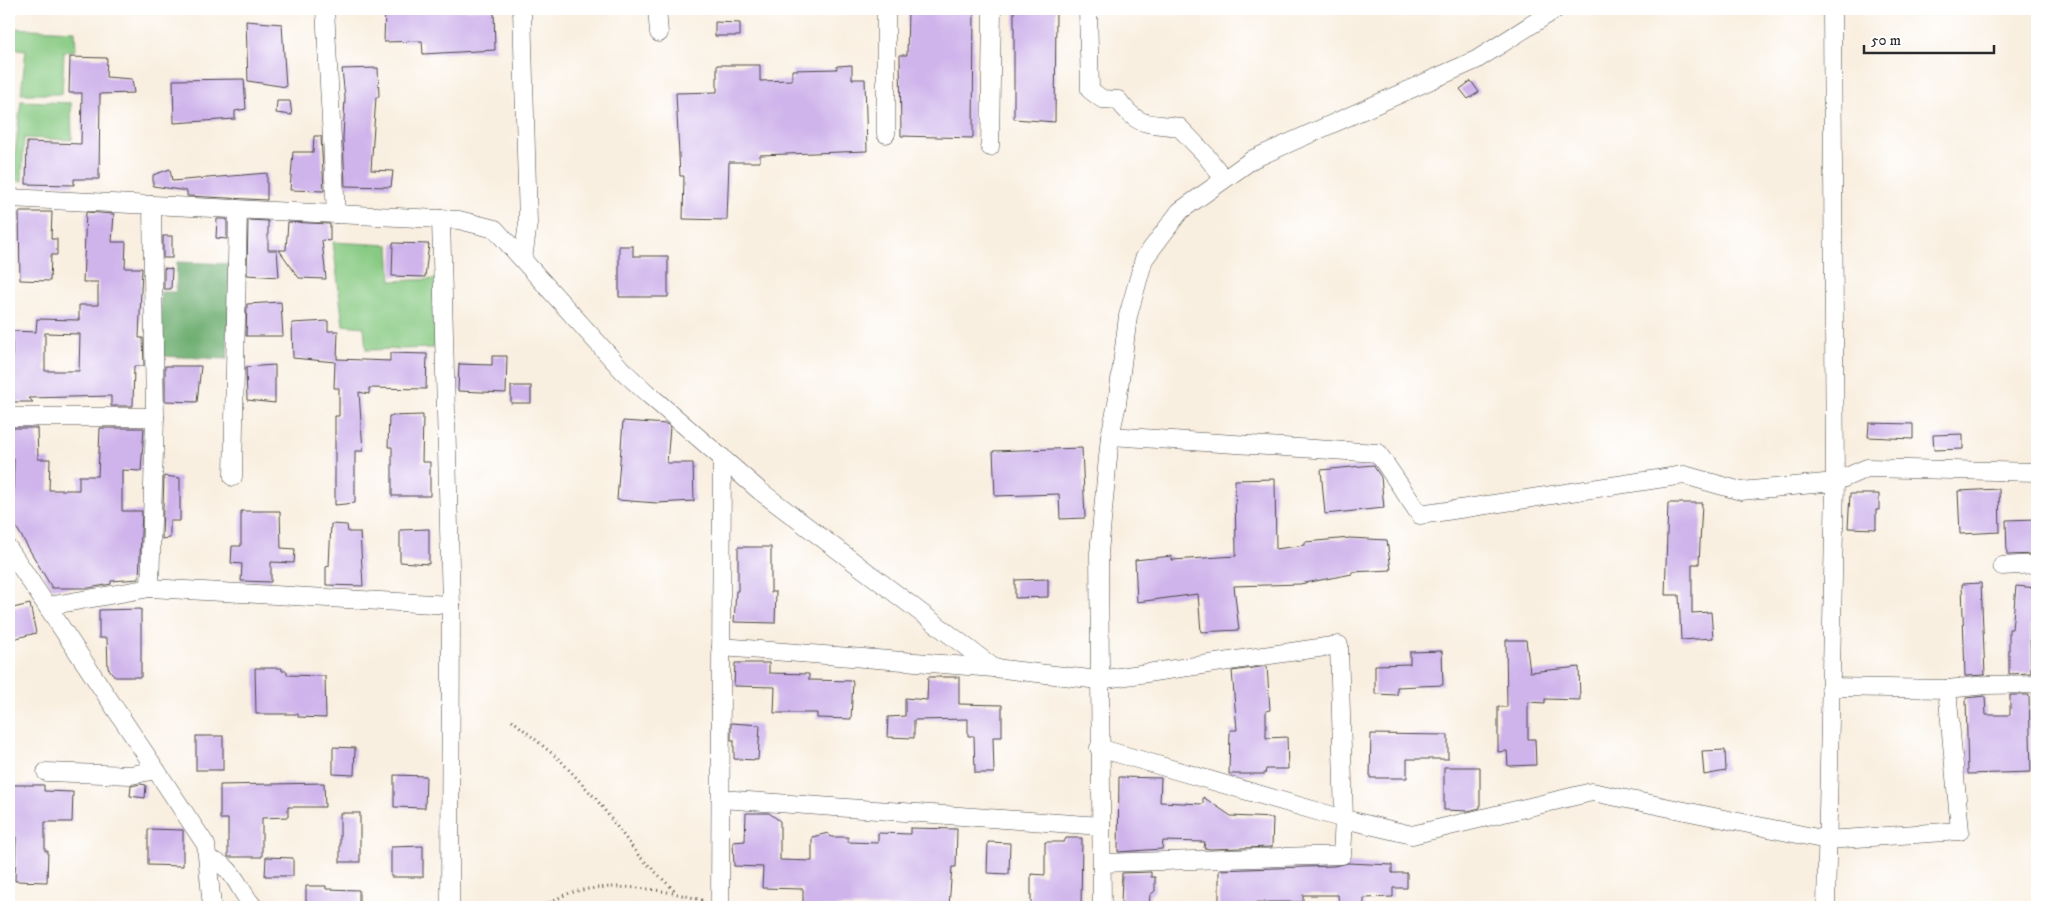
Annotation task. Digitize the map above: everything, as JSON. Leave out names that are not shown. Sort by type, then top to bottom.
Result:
[{"type":"street","points":[[325,9],[336,214]]},
{"type":"street","points":[[522,9],[528,223],[524,259]]},
{"type":"street","points":[[657,9],[659,33]]},
{"type":"street","points":[[886,9],[886,134]]},
{"type":"street","points":[[990,147],[992,9]]},
{"type":"street","points":[[1088,9],[1090,90],[1102,99],[1118,100],[1135,120],[1145,124],[1179,127],[1204,153],[1224,179]]},
{"type":"street","points":[[1102,907],[1103,863],[1099,748],[1099,553],[1110,436],[1117,404],[1128,316],[1144,259],[1180,211],[1252,159],[1476,60],[1556,9]]},
{"type":"street","points":[[1826,907],[1835,482],[1832,9]]},
{"type":"street","points":[[9,198],[459,220],[495,229],[623,371],[760,491],[994,668]]},
{"type":"street","points":[[150,588],[155,417],[152,205]]},
{"type":"street","points":[[232,477],[238,209]]},
{"type":"street","points":[[441,219],[451,605],[450,907]]},
{"type":"street","points":[[9,417],[155,417]]},
{"type":"street","points":[[1110,436],[1378,453],[1420,515],[1684,474],[1741,491],[1835,482],[1867,468],[2037,472]]},
{"type":"street","points":[[720,906],[722,458]]},
{"type":"street","points":[[9,549],[206,845],[212,907]]},
{"type":"street","points":[[2002,566],[2037,564]]},
{"type":"street","points":[[48,606],[150,588],[451,605]]},
{"type":"street","points":[[721,647],[994,668],[1099,680],[1339,645],[1344,819],[1342,855],[1103,863]]},
{"type":"street","points":[[1830,687],[1947,689],[1987,685],[2037,684]]},
{"type":"street","points":[[1099,748],[1344,819],[1412,835],[1592,792],[1827,840],[1960,832],[1947,689]]},
{"type":"street","points":[[46,772],[131,774],[156,770]]},
{"type":"street","points":[[721,799],[1101,826]]},
{"type":"street","points":[[208,860],[215,861],[226,867],[254,907]]},
{"type":"path","points":[[512,720],[562,762],[597,800],[639,856],[677,892]]},
{"type":"path","points":[[542,907],[569,894],[609,887],[677,892],[720,906]]},
{"type":"green space","points":[[9,28],[75,31],[76,50],[64,52],[62,94],[21,94],[26,50],[9,48]]},
{"type":"green space","points":[[21,101],[71,103],[72,140],[24,138],[22,181],[9,181],[9,154],[15,153]]},
{"type":"green space","points":[[333,242],[389,245],[391,281],[437,279],[439,315],[434,348],[366,350],[364,327],[343,325]]},
{"type":"green space","points":[[177,262],[230,264],[227,359],[159,356],[161,292],[176,292]]},
{"type":"building","points":[[385,9],[414,9],[414,12],[494,9],[495,50],[423,54],[422,41],[384,42]]},
{"type":"building","points":[[908,9],[974,9],[973,138],[901,136],[900,55],[907,55]]},
{"type":"building","points":[[1014,9],[1056,9],[1055,122],[1014,119]]},
{"type":"building","points":[[246,21],[282,24],[286,87],[248,81]]},
{"type":"building","points":[[715,22],[740,23],[740,36],[715,36]]},
{"type":"building","points":[[70,57],[107,58],[106,77],[132,79],[134,93],[100,94],[99,179],[74,179],[74,185],[26,184],[27,142],[81,144],[82,93],[69,93]]},
{"type":"building","points":[[717,65],[760,65],[760,81],[792,80],[792,70],[837,69],[837,66],[852,65],[852,79],[865,79],[867,151],[760,155],[760,162],[729,162],[727,220],[683,219],[684,176],[680,176],[676,93],[717,92]]},
{"type":"building","points":[[378,68],[379,97],[376,97],[371,170],[393,171],[391,187],[345,186],[343,138],[345,98],[342,69]]},
{"type":"building","points":[[244,79],[246,109],[235,111],[235,119],[174,123],[173,80]]},
{"type":"building","points":[[1471,81],[1479,92],[1468,99],[1460,89]]},
{"type":"building","points":[[277,101],[290,101],[292,115],[276,113]]},
{"type":"building","points":[[314,136],[321,136],[324,191],[290,190],[293,152],[313,152]]},
{"type":"building","points":[[170,169],[172,181],[267,173],[267,200],[187,196],[187,191],[153,186],[153,175]]},
{"type":"building","points":[[19,212],[52,212],[51,239],[57,239],[57,255],[51,255],[50,281],[20,280]]},
{"type":"building","points":[[86,212],[114,214],[112,242],[126,242],[125,268],[142,268],[139,338],[143,338],[144,366],[134,366],[133,406],[111,406],[111,396],[29,398],[33,402],[9,402],[9,378],[12,382],[12,331],[36,332],[37,319],[79,320],[79,305],[98,305],[98,282],[83,282]],"holes":[[[45,333],[80,334],[79,371],[45,371]]]},
{"type":"building","points":[[217,219],[227,219],[227,239],[216,238]]},
{"type":"building","points":[[248,220],[268,221],[268,250],[277,250],[279,277],[247,275]]},
{"type":"building","points":[[288,222],[330,224],[330,241],[322,240],[326,279],[299,278],[279,250],[286,250]]},
{"type":"building","points":[[163,236],[172,236],[172,258],[163,258]]},
{"type":"building","points":[[393,243],[429,244],[425,277],[392,276]]},
{"type":"building","points":[[619,246],[633,246],[633,256],[668,256],[668,297],[619,297]]},
{"type":"building","points":[[164,268],[172,269],[171,289],[164,289]]},
{"type":"building","points":[[281,302],[283,336],[246,336],[247,304]]},
{"type":"building","points":[[328,321],[328,331],[338,331],[337,359],[390,361],[390,353],[427,354],[426,389],[369,388],[369,394],[359,392],[363,451],[355,451],[355,503],[335,505],[335,416],[339,416],[339,388],[334,388],[335,362],[293,358],[292,323]]},
{"type":"building","points":[[492,356],[507,356],[506,393],[458,391],[459,364],[492,365]]},
{"type":"building","points":[[275,365],[275,403],[247,400],[246,367]]},
{"type":"building","points":[[165,366],[201,366],[197,402],[165,401]]},
{"type":"building","points":[[511,386],[531,386],[531,403],[511,403]]},
{"type":"building","points":[[423,415],[422,462],[430,462],[430,496],[392,496],[392,447],[388,447],[389,416]]},
{"type":"building","points":[[623,421],[667,424],[670,427],[667,463],[693,463],[694,501],[657,503],[617,500]]},
{"type":"building","points":[[1869,423],[1913,424],[1913,439],[1868,437]]},
{"type":"building","points":[[9,428],[37,428],[38,459],[50,459],[49,490],[79,490],[79,476],[98,476],[100,428],[144,428],[141,471],[122,470],[122,511],[142,511],[139,579],[111,581],[111,584],[89,588],[52,588],[9,515],[9,496],[13,496],[14,459],[9,459]]},
{"type":"building","points":[[1963,434],[1963,449],[1934,450],[1933,435]]},
{"type":"building","points":[[1082,448],[1085,518],[1060,519],[1059,494],[995,496],[993,451]]},
{"type":"building","points":[[1373,465],[1381,477],[1384,508],[1325,514],[1321,470]]},
{"type":"building","points":[[164,476],[180,478],[180,521],[170,521],[170,538],[162,539]]},
{"type":"building","points":[[1275,479],[1276,549],[1305,545],[1305,542],[1350,538],[1387,540],[1391,570],[1352,572],[1352,574],[1300,584],[1234,586],[1239,630],[1201,632],[1198,594],[1137,602],[1135,560],[1172,556],[1172,560],[1236,556],[1235,480]]},
{"type":"building","points":[[1999,489],[2000,532],[1960,534],[1958,491]]},
{"type":"building","points":[[1850,494],[1879,494],[1879,510],[1876,510],[1876,529],[1848,528]]},
{"type":"building","points":[[1668,503],[1702,503],[1699,564],[1692,564],[1692,613],[1711,612],[1713,638],[1681,640],[1679,595],[1665,595]]},
{"type":"building","points":[[241,511],[280,511],[281,548],[295,549],[294,563],[271,562],[271,582],[241,581],[242,564],[231,563],[232,546],[241,546]]},
{"type":"building","points":[[2037,519],[2037,554],[2007,555],[2006,520]]},
{"type":"building","points":[[331,524],[347,525],[348,532],[360,532],[363,586],[326,585]]},
{"type":"building","points":[[429,529],[429,564],[400,562],[400,530]]},
{"type":"building","points":[[738,547],[771,547],[771,592],[776,592],[775,623],[734,622],[736,591],[738,591]]},
{"type":"building","points":[[1048,579],[1048,597],[1015,598],[1015,580]]},
{"type":"building","points":[[1981,583],[1985,675],[1965,676],[1962,584]]},
{"type":"building","points":[[2016,586],[2037,588],[2037,625],[2030,625],[2031,673],[2009,674],[2009,629],[2012,629]]},
{"type":"building","points":[[30,604],[36,633],[9,640],[9,609]]},
{"type":"building","points":[[141,609],[141,677],[115,677],[108,668],[107,638],[99,638],[99,610]]},
{"type":"building","points":[[1506,640],[1526,640],[1530,672],[1579,667],[1580,700],[1545,699],[1545,703],[1528,702],[1528,739],[1535,739],[1536,765],[1508,766],[1507,751],[1498,752],[1498,707],[1507,707]]},
{"type":"building","points":[[1442,651],[1443,685],[1397,687],[1397,695],[1375,694],[1375,665],[1410,664],[1410,652]]},
{"type":"building","points":[[735,663],[769,663],[769,673],[809,674],[809,680],[853,681],[851,719],[817,718],[817,713],[774,713],[775,687],[734,686]]},
{"type":"building","points":[[1267,666],[1270,710],[1266,711],[1266,738],[1287,737],[1288,769],[1266,769],[1265,774],[1229,774],[1230,730],[1237,730],[1232,671]]},
{"type":"building","points":[[255,668],[282,668],[282,671],[287,671],[287,675],[325,676],[326,718],[298,717],[298,714],[256,714]]},
{"type":"building","points":[[928,677],[959,677],[959,704],[1002,705],[1002,737],[993,737],[994,773],[975,773],[974,736],[968,736],[968,719],[914,720],[914,738],[887,737],[888,717],[905,716],[905,698],[927,700]]},
{"type":"building","points":[[2010,695],[2029,695],[2031,772],[1968,774],[1966,698],[1985,696],[1986,715],[2010,715]]},
{"type":"building","points":[[731,723],[760,725],[758,760],[734,759],[734,740],[731,740]]},
{"type":"building","points":[[1371,734],[1448,735],[1448,759],[1407,759],[1407,778],[1370,778]]},
{"type":"building","points":[[196,736],[223,736],[223,770],[196,770]]},
{"type":"building","points":[[333,747],[355,748],[354,775],[333,774]]},
{"type":"building","points":[[1725,750],[1726,771],[1704,775],[1702,751]]},
{"type":"building","points":[[1444,767],[1480,767],[1480,808],[1468,811],[1444,810]]},
{"type":"building","points":[[394,775],[426,776],[425,808],[394,807]]},
{"type":"building","points":[[1119,777],[1161,778],[1160,802],[1203,804],[1203,797],[1231,816],[1273,818],[1272,847],[1210,849],[1204,848],[1205,842],[1163,841],[1162,849],[1118,852]]},
{"type":"building","points":[[324,783],[325,807],[288,807],[288,817],[262,818],[262,857],[228,857],[228,819],[220,819],[220,785]]},
{"type":"building","points":[[9,785],[44,785],[44,791],[73,792],[72,822],[45,822],[45,851],[48,851],[47,882],[15,881],[16,837],[9,838]]},
{"type":"building","points":[[146,785],[145,798],[130,796],[131,786]]},
{"type":"building","points":[[340,813],[360,813],[360,862],[340,862]]},
{"type":"building","points":[[746,813],[769,813],[780,821],[780,860],[812,861],[812,837],[828,833],[831,837],[848,837],[848,842],[878,843],[878,833],[910,834],[910,828],[957,829],[956,867],[952,867],[949,906],[803,907],[803,889],[762,888],[763,867],[734,866],[733,842],[745,841]]},
{"type":"building","points":[[148,829],[183,830],[183,866],[148,865]]},
{"type":"building","points":[[1066,838],[1082,838],[1081,907],[1031,907],[1031,874],[1045,875],[1045,842],[1064,842]]},
{"type":"building","points":[[988,842],[1010,843],[1009,874],[987,873]]},
{"type":"building","points":[[423,846],[423,877],[391,877],[391,847]]},
{"type":"building","points":[[266,857],[293,858],[293,876],[265,876]]},
{"type":"building","points":[[1348,863],[1392,865],[1392,873],[1407,873],[1407,888],[1393,888],[1393,897],[1364,898],[1364,907],[1339,907],[1338,895],[1303,895],[1303,902],[1257,902],[1257,907],[1219,907],[1219,870],[1334,866]]},
{"type":"building","points":[[1151,872],[1151,877],[1155,877],[1155,891],[1150,895],[1149,907],[1121,906],[1122,873]]},
{"type":"building","points":[[306,886],[326,886],[326,889],[359,890],[359,907],[306,906]]}]
